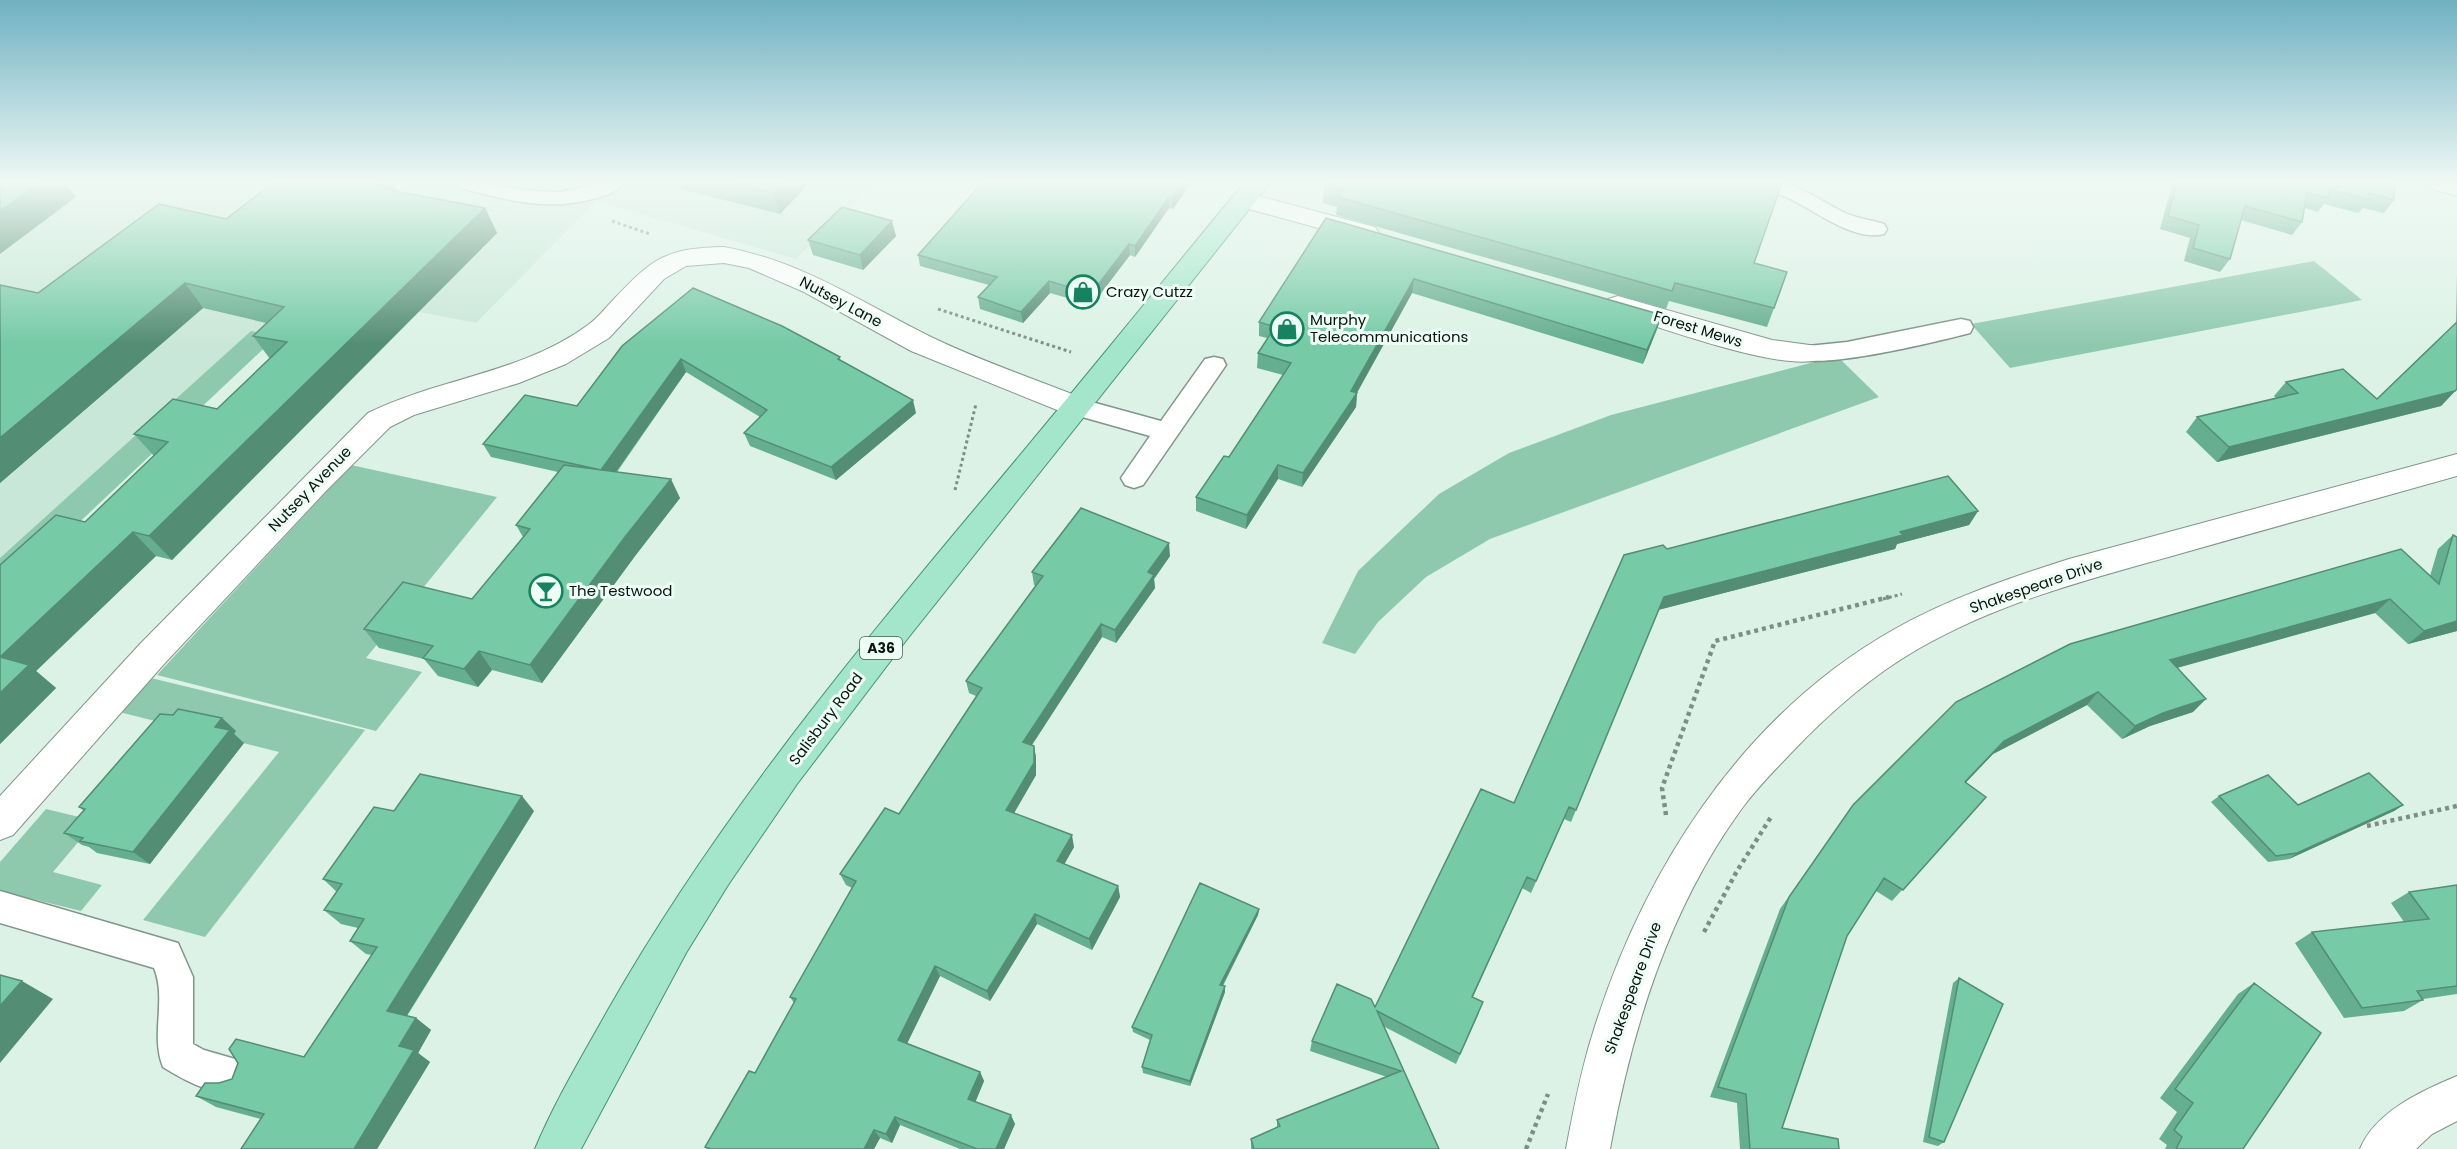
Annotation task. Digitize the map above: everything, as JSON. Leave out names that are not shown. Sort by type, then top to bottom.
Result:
[{"type":"main road","name":"Salisbury Road","points":[[557,1149],[615,1037],[715,871],[831,710],[1213,237]]},
{"type":"street","points":[[1382,237],[1389,239]]},
{"type":"street","name":"Nutsey Lane","points":[[691,256],[742,258],[779,270],[814,286],[921,344],[1077,407]]},
{"type":"street","name":"Nutsey Avenue","points":[[0,823],[152,654],[373,425],[403,408],[517,373],[556,357],[598,331],[664,265],[691,256]]},
{"type":"street","name":"Forest Mews","points":[[1592,297],[1733,341],[1771,350],[1807,353]]},
{"type":"street","name":"Shakespeare Drive","points":[[1588,1149],[1603,1072],[1655,926],[1726,801],[1773,747],[1820,701],[1869,663],[1906,640],[1957,614],[2008,593],[2069,572],[2457,465]]},
{"type":"street","points":[[2382,1149],[2417,1119],[2457,1098]]},
{"type":"lane","points":[[1807,353],[1847,350],[1961,327]]},
{"type":"lane","points":[[1134,478],[1214,365]]},
{"type":"lane","points":[[1077,407],[1167,432]]},
{"type":"lane","points":[[0,907],[166,955],[173,964],[175,975],[174,1041],[176,1054],[197,1067],[236,1076]]},
{"type":"path","points":[[661,237],[682,243],[691,256]]},
{"type":"path","points":[[962,547],[949,514],[979,390],[991,374]]},
{"type":"path","points":[[1671,808],[1666,818],[1662,788],[1715,641],[1905,593]]},
{"type":"path","points":[[2367,826],[2457,806]]},
{"type":"path","points":[[1698,943],[1737,871],[1776,809]]},
{"type":"path","points":[[1526,1149],[1552,1083]]},
{"type":"shaded area","points":[[0,237],[561,237],[476,323],[313,291],[0,597]]},
{"type":"shaded area","points":[[719,237],[819,237],[796,259]]},
{"type":"green space","points":[[2314,261],[2362,300],[2010,368],[1971,324]]},
{"type":"green space","points":[[251,331],[277,336],[0,597],[0,558]]},
{"type":"green space","points":[[1837,356],[1879,397],[1490,539],[1426,577],[1378,622],[1355,654],[1322,643],[1358,571],[1439,494],[1509,453],[1611,415]]},
{"type":"green space","points":[[351,465],[497,497],[366,658],[422,672],[376,731],[157,675]]},
{"type":"green space","points":[[151,678],[365,730],[205,937],[143,920],[279,752],[119,712]]},
{"type":"green space","points":[[46,809],[96,821],[53,872],[102,885],[81,911],[0,891],[0,862]]},
{"type":"building","points":[[115,237],[456,237],[149,536],[133,532],[0,657],[0,565],[56,515],[85,522],[168,442],[134,434],[173,399],[217,409],[287,342],[253,336],[284,307],[185,283],[0,438],[0,285],[38,293]]},
{"type":"building","points":[[811,237],[877,237],[860,255],[808,240]]},
{"type":"building","points":[[934,237],[1142,237],[1135,246],[1129,244],[1091,294],[1049,281],[1021,312],[978,297],[997,277],[918,255]]},
{"type":"building","points":[[1314,237],[1390,237],[1662,315],[1647,350],[1414,279],[1351,391],[1357,393],[1303,473],[1278,465],[1247,515],[1196,497],[1224,456],[1229,457],[1291,363],[1258,353],[1275,327],[1259,322]]},
{"type":"building","points":[[1479,237],[1763,237],[1754,263],[1787,272],[1774,308],[1675,283],[1672,291]]},
{"type":"building","points":[[2196,237],[2236,237],[2230,259],[2193,248]]},
{"type":"building","points":[[693,288],[782,326],[913,400],[831,467],[744,433],[767,410],[681,359],[601,470],[483,444],[525,395],[577,406],[622,346]]},
{"type":"building","points":[[2457,322],[2457,389],[2455,391],[2229,447],[2197,417],[2298,393],[2286,382],[2343,369],[2377,399]]},
{"type":"building","points":[[564,465],[671,479],[530,665],[479,651],[464,669],[423,658],[433,646],[364,629],[403,582],[472,599],[530,529],[516,525]]},
{"type":"building","points":[[1948,476],[1978,511],[1900,532],[1903,535],[1664,597],[1576,810],[1569,807],[1536,881],[1527,877],[1472,997],[1483,1002],[1460,1054],[1377,1011],[1439,1149],[1254,1149],[1251,1139],[1280,1126],[1277,1120],[1401,1071],[1312,1041],[1337,984],[1371,999],[1375,1007],[1481,789],[1514,803],[1624,555],[1663,545],[1667,549]]},
{"type":"building","points":[[1081,508],[1169,543],[1148,572],[1154,575],[1115,630],[1101,624],[1023,742],[1034,746],[1034,763],[1006,810],[1072,835],[1057,861],[1118,886],[1089,939],[1035,914],[987,991],[935,966],[898,1040],[980,1072],[968,1099],[1011,1115],[996,1149],[977,1149],[895,1117],[886,1134],[874,1130],[864,1149],[711,1149],[705,1147],[749,1071],[755,1073],[796,999],[790,997],[856,881],[840,874],[885,808],[899,814],[982,688],[966,681],[1043,576],[1032,572]]},
{"type":"building","points":[[2453,535],[2457,537],[2457,621],[2424,631],[2390,599],[2170,660],[2206,699],[2163,713],[2135,726],[2098,692],[2004,741],[1965,782],[1986,797],[1903,890],[1884,878],[1847,936],[1782,1128],[1838,1139],[1839,1149],[1750,1149],[1746,1094],[1718,1087],[1789,897],[1853,805],[1956,702],[2070,644],[2401,549],[2439,584]]},
{"type":"building","points":[[0,657],[29,665],[0,693]]},
{"type":"building","points":[[178,709],[222,718],[215,727],[230,730],[133,852],[80,841],[83,838],[64,833],[85,809],[79,807],[160,714],[173,715]]},
{"type":"building","points":[[2369,773],[2403,805],[2297,853],[2276,856],[2219,796],[2268,775],[2298,805]]},
{"type":"building","points":[[420,774],[522,796],[387,1011],[416,1018],[399,1046],[414,1050],[354,1149],[241,1149],[264,1114],[196,1096],[205,1083],[219,1083],[232,1079],[238,1063],[229,1049],[236,1039],[304,1057],[377,947],[350,941],[364,919],[324,910],[342,884],[323,879],[374,807],[394,811]]},
{"type":"building","points":[[1200,883],[1259,909],[1220,985],[1225,986],[1190,1081],[1142,1067],[1152,1035],[1132,1027]]},
{"type":"building","points":[[2457,885],[2457,986],[2417,991],[2423,1000],[2362,1008],[2312,932],[2429,919],[2409,892]]},
{"type":"building","points":[[0,975],[22,981],[0,1006]]},
{"type":"building","points":[[1959,978],[2003,1004],[1944,1142],[1929,1137]]},
{"type":"building","points":[[2254,983],[2321,1033],[2243,1149],[2176,1149],[2182,1137],[2174,1130],[2193,1103],[2175,1089]]},
{"type":"place","name":"Crazy Cutzz","points":[[1083,292]]},
{"type":"place","name":"Murphy Telecommunications","points":[[1287,329]]},
{"type":"place","name":"The Testwood","points":[[546,591]]}]
